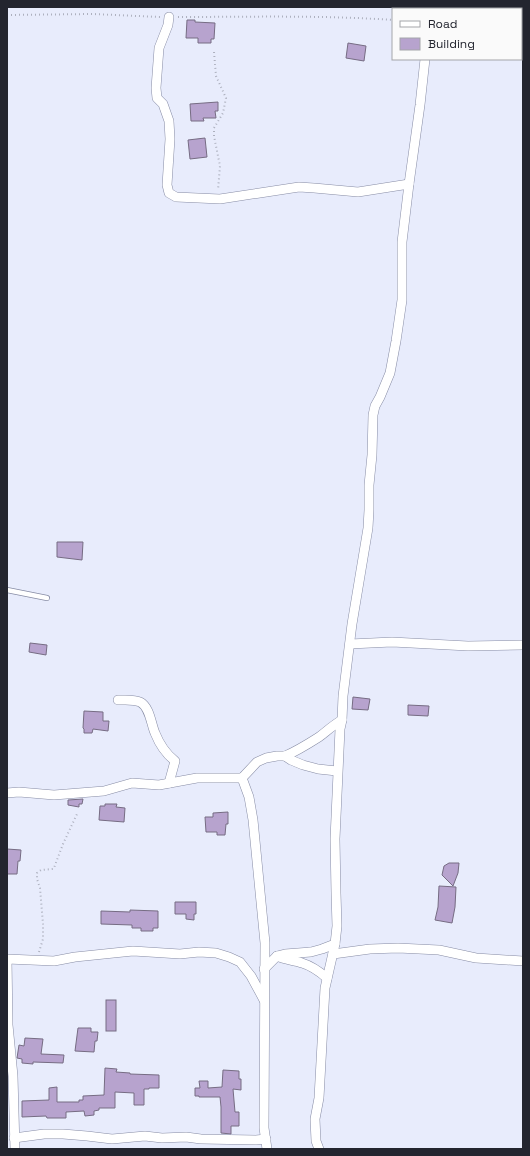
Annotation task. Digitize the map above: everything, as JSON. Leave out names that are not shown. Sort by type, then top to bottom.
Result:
[{"type":"street","points":[[169,17],[168,25],[159,48],[156,88],[157,98],[163,104],[169,121],[170,139],[167,185],[169,193],[176,197],[220,199],[299,187],[358,192],[409,184]]},
{"type":"street","points":[[319,1149],[316,1141],[315,1119],[319,1098],[325,988],[335,944],[337,926],[335,839],[338,789],[337,771],[343,696],[368,528],[373,415],[375,406],[390,373],[402,300],[402,242],[425,60]]},
{"type":"street","points":[[350,644],[392,642],[468,646],[523,645]]},
{"type":"street","points":[[118,700],[141,702],[145,707],[160,744],[167,754],[175,761],[170,783]]},
{"type":"street","points":[[7,793],[19,792],[54,795],[104,791],[129,783],[159,785],[197,778],[242,778],[258,762],[266,758],[285,756],[297,750],[319,737],[342,720]]},
{"type":"street","points":[[285,756],[303,765],[318,769],[337,771]]},
{"type":"street","points":[[242,778],[249,797],[253,820],[265,943],[264,1128],[267,1149]]},
{"type":"street","points":[[264,969],[277,956],[311,952],[335,944]]},
{"type":"street","points":[[333,954],[398,948],[439,950],[476,958],[523,961]]},
{"type":"street","points":[[15,1149],[10,1075],[7,959],[54,961],[76,957],[133,951],[180,954],[199,952],[216,953],[229,956],[240,962],[251,976],[264,1000]]},
{"type":"street","points":[[277,956],[283,959],[302,963],[317,970],[327,978]]},
{"type":"street","points":[[14,1138],[44,1134],[63,1134],[112,1139],[145,1136],[201,1139],[266,1139]]},
{"type":"lane","points":[[7,590],[47,598]]},
{"type":"path","points":[[7,15],[93,14],[169,17],[272,16],[392,20]]},
{"type":"path","points":[[214,52],[216,76],[226,98],[223,113],[214,128],[214,136],[220,166],[218,192],[220,199]]},
{"type":"path","points":[[33,959],[40,952],[43,939],[40,888],[37,873],[41,870],[54,868],[77,814]]},
{"type":"building","points":[[187,20],[215,23],[214,39],[211,39],[211,43],[198,43],[198,38],[186,38]]},
{"type":"building","points":[[348,43],[366,46],[364,61],[346,58]]},
{"type":"building","points":[[218,102],[218,111],[215,111],[216,118],[203,118],[204,121],[191,121],[190,104]]},
{"type":"building","points":[[205,138],[207,157],[190,159],[188,140]]},
{"type":"building","points":[[57,542],[83,542],[82,560],[57,557]]},
{"type":"building","points":[[30,643],[47,645],[46,655],[29,652]]},
{"type":"building","points":[[353,697],[370,699],[368,710],[352,709]]},
{"type":"building","points":[[408,705],[429,706],[428,716],[408,715]]},
{"type":"building","points":[[84,711],[103,712],[103,721],[109,721],[108,731],[93,729],[92,733],[84,733]]},
{"type":"building","points":[[83,799],[82,804],[79,804],[79,807],[68,805],[68,800]]},
{"type":"building","points":[[105,804],[117,804],[116,807],[125,808],[124,822],[99,820],[100,806],[105,806]]},
{"type":"building","points":[[228,812],[228,824],[226,824],[225,835],[217,835],[217,832],[206,832],[205,817],[213,817],[213,813]]},
{"type":"building","points":[[7,849],[21,850],[17,874],[7,874]]},
{"type":"building","points":[[449,863],[459,863],[458,873],[453,886],[442,875],[444,866]]},
{"type":"building","points":[[439,886],[456,887],[455,907],[452,923],[435,920],[438,907]]},
{"type":"building","points":[[175,902],[196,902],[196,914],[194,914],[194,920],[186,919],[186,914],[175,914]]},
{"type":"building","points":[[130,910],[158,911],[158,928],[153,928],[153,931],[141,931],[141,928],[132,928],[132,925],[101,924],[101,911],[130,912]]},
{"type":"building","points":[[106,1000],[116,1000],[116,1031],[106,1031]]},
{"type":"building","points":[[78,1028],[91,1028],[91,1032],[98,1032],[94,1052],[75,1051]]},
{"type":"building","points":[[25,1038],[43,1039],[41,1054],[64,1055],[63,1063],[22,1063],[22,1059],[17,1058],[19,1045],[24,1046]]},
{"type":"building","points":[[105,1068],[117,1069],[116,1072],[130,1074],[159,1075],[159,1088],[144,1089],[144,1105],[134,1105],[134,1093],[115,1092],[115,1108],[99,1108],[99,1110],[94,1111],[94,1115],[85,1116],[84,1111],[66,1112],[66,1118],[47,1118],[46,1116],[22,1117],[22,1101],[49,1100],[49,1088],[57,1087],[57,1102],[79,1102],[79,1100],[83,1100],[83,1096],[104,1095]]},
{"type":"building","points":[[223,1070],[239,1071],[239,1079],[241,1079],[241,1090],[233,1089],[235,1112],[239,1112],[239,1126],[231,1126],[231,1134],[221,1133],[220,1097],[195,1096],[195,1088],[200,1088],[199,1081],[208,1081],[208,1088],[222,1087]]}]
